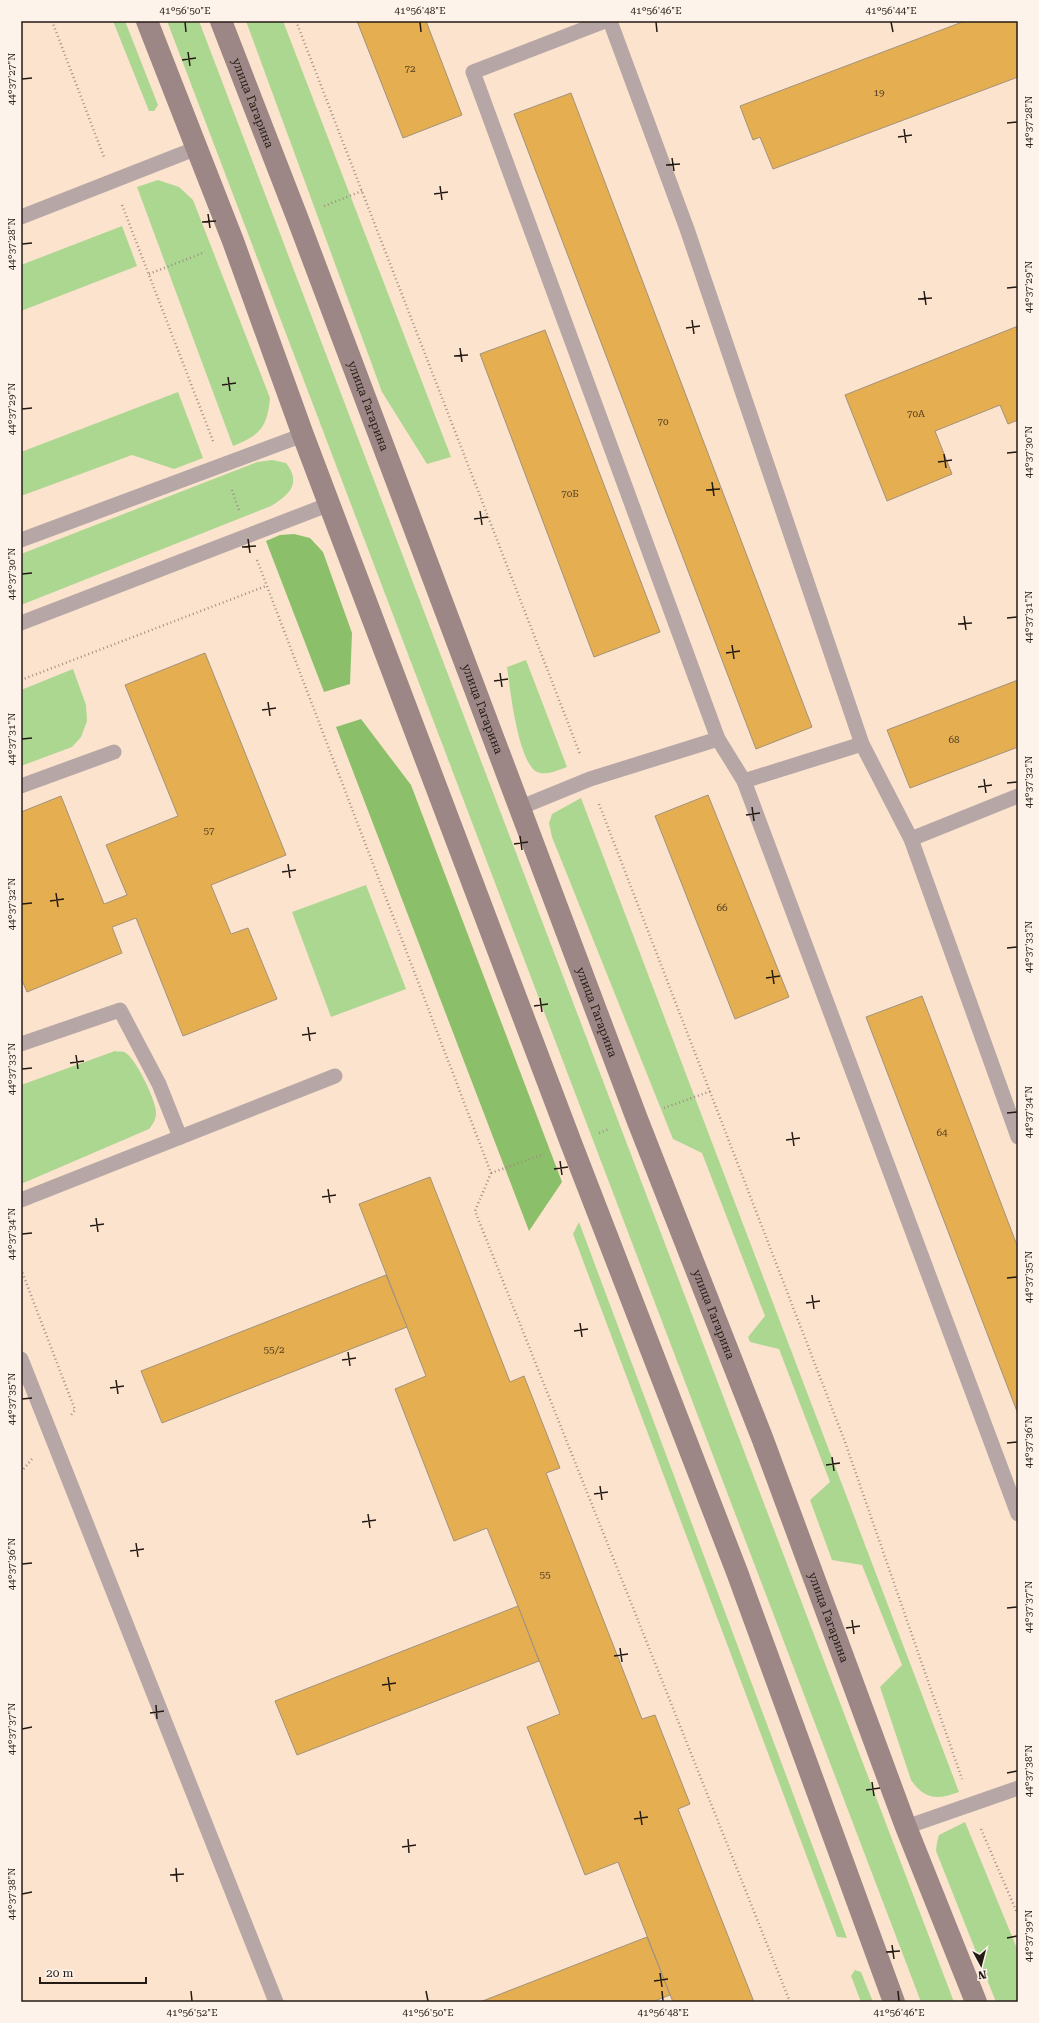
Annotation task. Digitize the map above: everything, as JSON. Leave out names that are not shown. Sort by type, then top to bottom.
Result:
[{"type":"main road","points":[[147,21],[233,241],[303,435],[571,1143],[737,1572],[894,2002]]},
{"type":"main road","name":"улица Гагарина","points":[[221,21],[297,217],[640,1126],[763,1440],[906,1827],[976,2002]]},
{"type":"lane","points":[[605,21],[473,72],[718,739],[744,781],[1018,1514]]},
{"type":"lane","points":[[610,21],[687,229],[862,744],[911,839],[1018,1137]]},
{"type":"lane","points":[[21,217],[197,148]]},
{"type":"lane","points":[[21,540],[303,435]]},
{"type":"lane","points":[[21,623],[330,504]]},
{"type":"lane","points":[[519,808],[590,779],[718,739]]},
{"type":"lane","points":[[744,781],[862,744]]},
{"type":"lane","points":[[21,786],[114,752]]},
{"type":"lane","points":[[911,839],[1018,796]]},
{"type":"lane","points":[[21,1044],[120,1010],[159,1084],[180,1137]]},
{"type":"lane","points":[[21,1200],[335,1076]]},
{"type":"lane","points":[[21,1359],[276,2002]]},
{"type":"lane","points":[[906,1827],[1018,1788]]},
{"type":"path","points":[[52,21],[223,465],[266,586],[492,1173],[475,1211],[790,2002]]},
{"type":"path","points":[[296,21],[845,1442],[971,1804],[1018,1915]]},
{"type":"path","points":[[21,680],[266,586]]},
{"type":"green space","points":[[113,21],[125,21],[158,105],[154,111],[149,111]]},
{"type":"green space","points":[[167,21],[199,21],[954,2002],[921,2002]]},
{"type":"green space","points":[[246,21],[283,21],[451,457],[427,464],[382,392]]},
{"type":"green space","points":[[158,180],[179,187],[193,200],[270,398],[267,417],[260,429],[250,438],[233,446],[137,187]]},
{"type":"green space","points":[[122,226],[137,266],[21,311],[21,265]]},
{"type":"green space","points":[[178,392],[203,458],[174,469],[132,455],[21,496],[21,452]]},
{"type":"green space","points":[[272,460],[286,463],[291,470],[293,483],[288,493],[271,506],[21,605],[21,554],[257,462]]},
{"type":"green space","points":[[294,534],[310,538],[323,552],[352,633],[350,684],[324,692],[266,541],[280,535]]},
{"type":"green space","points":[[526,660],[567,767],[548,773],[537,772],[530,766],[520,740],[516,724],[507,667]]},
{"type":"green space","points":[[73,669],[86,705],[87,721],[81,737],[72,747],[21,766],[21,690]]},
{"type":"green space","points":[[361,719],[411,785],[562,1182],[529,1231],[336,727]]},
{"type":"green space","points":[[581,798],[959,1792],[938,1797],[927,1795],[916,1787],[911,1780],[880,1687],[902,1665],[862,1565],[832,1560],[810,1500],[830,1482],[779,1349],[750,1342],[748,1337],[765,1316],[702,1153],[673,1139],[552,837],[549,823],[552,814]]},
{"type":"green space","points":[[366,885],[406,989],[331,1017],[292,912]]},
{"type":"green space","points":[[115,1051],[123,1052],[129,1055],[144,1079],[155,1106],[156,1112],[152,1125],[149,1129],[21,1184],[21,1085]]},
{"type":"green space","points":[[579,1222],[847,1938],[837,1937],[573,1234]]},
{"type":"green space","points":[[965,1822],[1018,1951],[1018,2002],[996,2002],[936,1851],[939,1835]]},
{"type":"green space","points":[[855,1970],[861,1972],[873,2002],[861,2002],[851,1976]]},
{"type":"building","points":[[357,21],[426,21],[462,115],[403,138]]},
{"type":"building","points":[[965,21],[1018,21],[1018,77],[773,169],[760,137],[753,140],[740,106]]},
{"type":"building","points":[[571,93],[812,727],[756,749],[514,114]]},
{"type":"building","points":[[1018,326],[1018,420],[1008,424],[1000,405],[935,431],[952,474],[887,501],[845,395]]},
{"type":"building","points":[[545,330],[660,632],[594,657],[480,354]]},
{"type":"building","points":[[205,653],[286,855],[211,885],[231,934],[248,928],[277,999],[183,1036],[136,918],[112,927],[122,953],[27,992],[21,978],[21,812],[61,796],[104,904],[127,895],[106,845],[178,816],[125,685]]},
{"type":"building","points":[[1018,680],[1018,747],[910,788],[887,730]]},
{"type":"building","points":[[708,795],[789,997],[735,1019],[655,816]]},
{"type":"building","points":[[922,996],[1018,1248],[1018,1414],[866,1017]]},
{"type":"building","points":[[430,1177],[510,1382],[524,1376],[560,1468],[546,1473],[642,1719],[655,1715],[690,1804],[678,1809],[754,2002],[673,2002],[618,1862],[585,1875],[527,1727],[560,1714],[518,1606],[487,1528],[454,1541],[395,1389],[426,1376],[359,1204]]},
{"type":"building","points":[[386,1275],[407,1327],[162,1423],[141,1371]]},
{"type":"building","points":[[518,1606],[539,1661],[297,1755],[275,1701]]},
{"type":"building","points":[[647,1937],[670,1995],[652,2002],[480,2002]]}]
